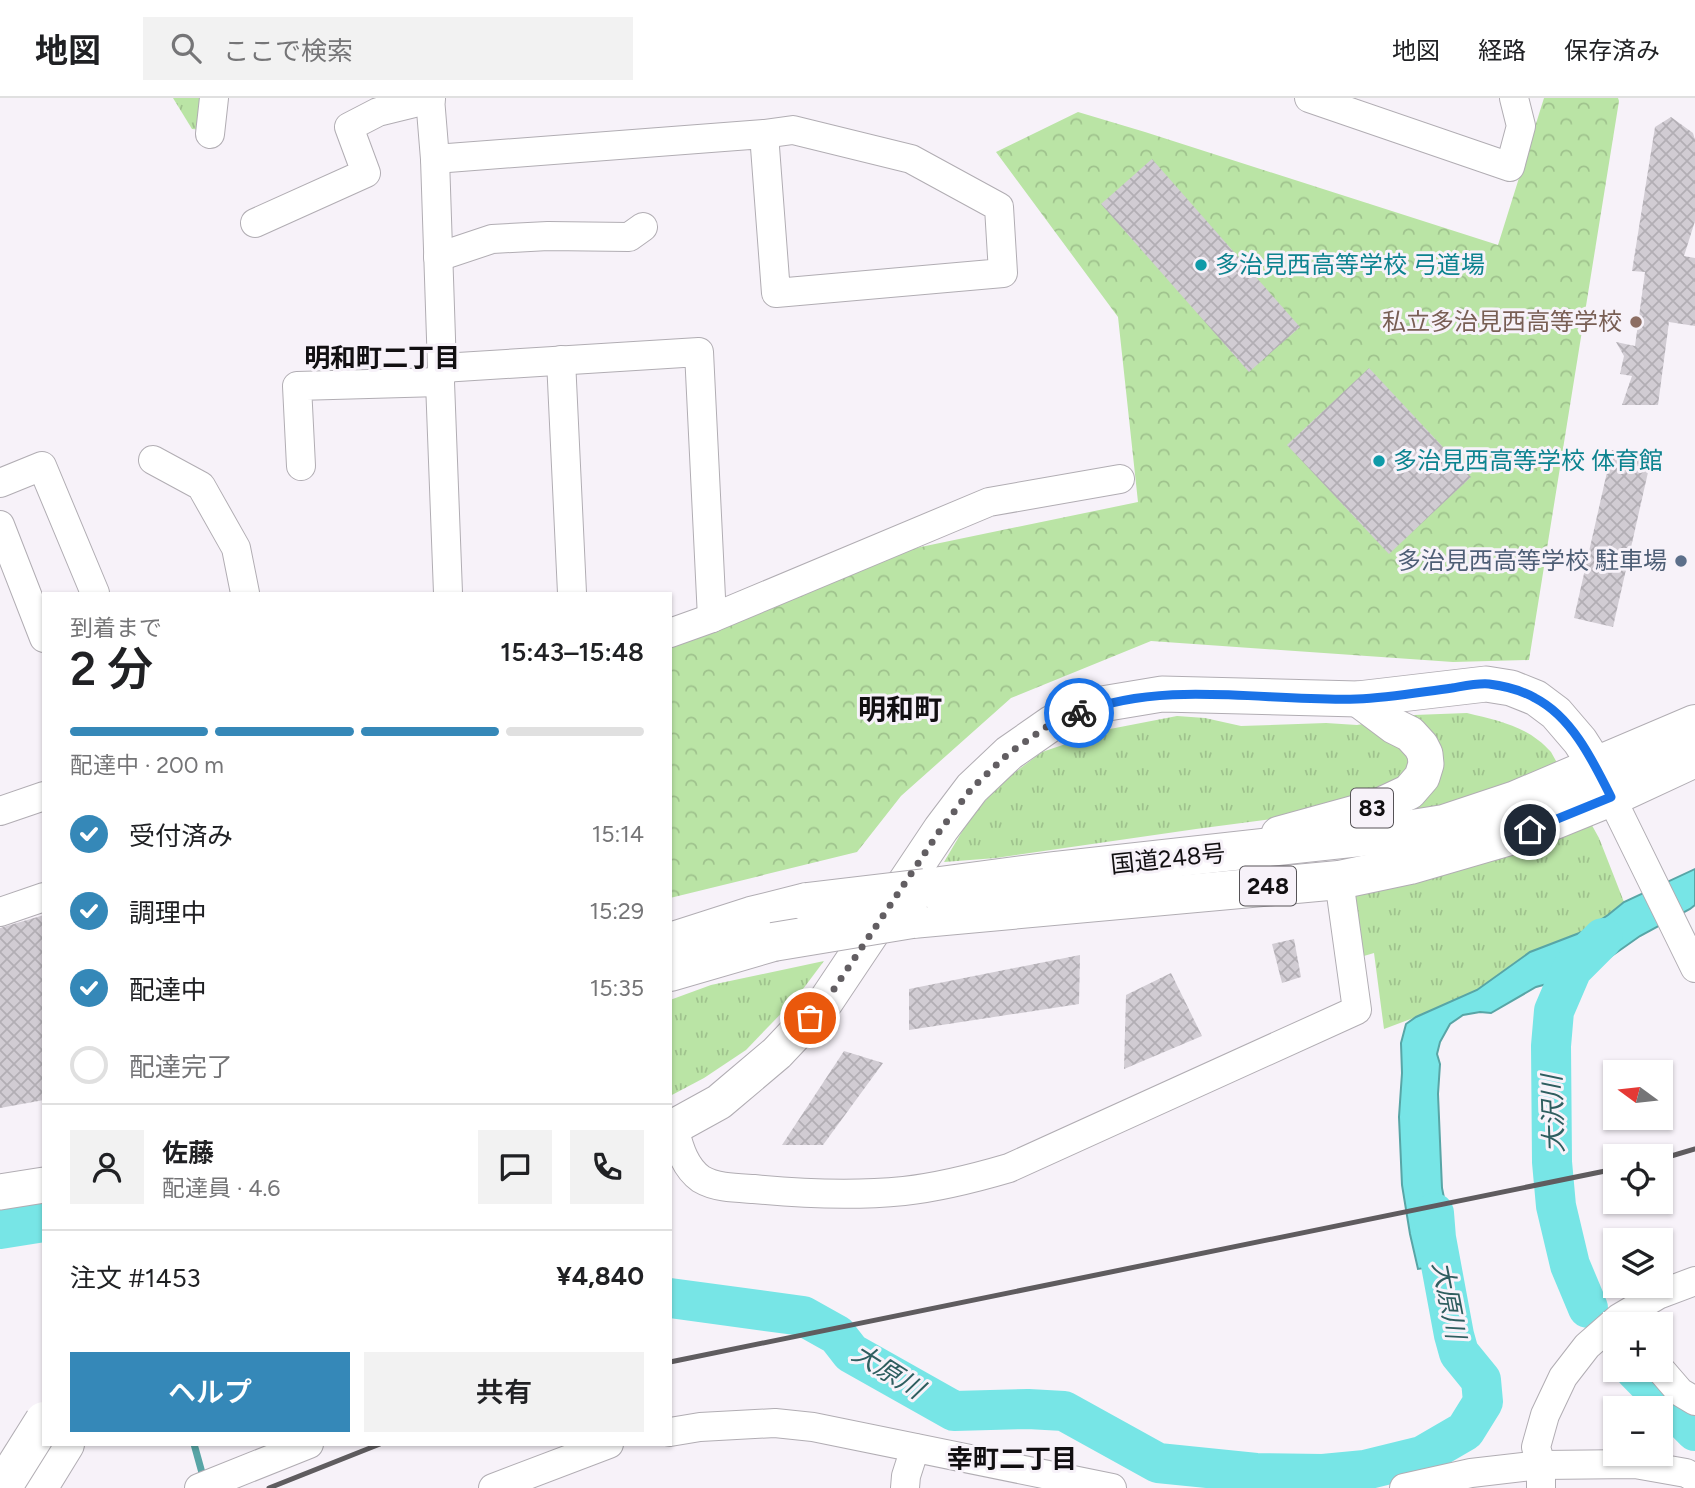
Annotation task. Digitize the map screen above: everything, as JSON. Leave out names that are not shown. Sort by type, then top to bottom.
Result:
[{"type":"highway","name":"国道248号","points":[[672,941],[751,916],[807,902],[919,903],[1339,880],[1410,866],[1530,830],[1695,724]]},
{"type":"highway","name":"国道248号","points":[[672,971],[919,903],[1208,855],[1369,836],[1444,824],[1516,800],[1695,758]]},
{"type":"highway","points":[[2,1488],[42,1424]]},
{"type":"highway","points":[[38,1488],[64,1446]]},
{"type":"main road","points":[[672,1128],[719,1102],[777,1053],[826,1001],[941,829],[972,788],[1009,753],[1052,723],[1102,704],[1162,694],[1359,699],[1486,684],[1511,688],[1536,698],[1556,713],[1580,741],[1603,781]]},
{"type":"main road","name":"83","points":[[1208,855],[1377,807],[1409,792],[1422,777],[1426,764],[1421,746],[1410,734],[1394,726],[1359,699]]},
{"type":"main road","points":[[0,1192],[42,1185]]},
{"type":"street","points":[[210,134],[214,98]]},
{"type":"street","points":[[1309,98],[1510,167],[1521,126],[1514,98]]},
{"type":"street","points":[[255,223],[366,173],[349,127],[379,112],[431,99],[448,592]]},
{"type":"street","points":[[435,159],[793,130],[911,159],[999,207],[1003,273],[776,293],[764,134]]},
{"type":"street","points":[[438,257],[492,239],[548,236],[629,237],[643,227]]},
{"type":"street","points":[[301,466],[297,386],[441,375],[561,360],[699,352],[712,618]]},
{"type":"street","points":[[561,360],[572,592]]},
{"type":"street","points":[[153,460],[201,486],[236,548],[245,592]]},
{"type":"street","points":[[0,483],[42,466],[95,592]]},
{"type":"street","points":[[672,632],[989,502],[1120,479]]},
{"type":"street","points":[[0,525],[42,633]]},
{"type":"street","points":[[1603,781],[1695,968]]},
{"type":"street","points":[[0,811],[42,797]]},
{"type":"street","points":[[672,1128],[681,1155],[691,1168],[701,1179],[720,1186],[814,1194],[859,1194],[905,1191],[957,1182],[1009,1168],[1357,1010],[1339,880]]},
{"type":"street","points":[[0,912],[42,898]]},
{"type":"street","points":[[1639,1312],[1658,1295],[1695,1281]]},
{"type":"street","points":[[1541,1477],[1536,1447],[1545,1415],[1563,1377],[1587,1346],[1603,1332]]},
{"type":"street","points":[[1671,1382],[1680,1392],[1695,1401]]},
{"type":"street","points":[[672,1432],[700,1427],[775,1423],[813,1427],[1112,1488]]},
{"type":"street","points":[[199,1488],[304,1446]]},
{"type":"street","points":[[493,1488],[604,1446]]},
{"type":"street","points":[[905,1488],[915,1448]]},
{"type":"street","points":[[0,1455],[15,1488]]},
{"type":"street","points":[[1404,1488],[1471,1473],[1541,1477],[1635,1464],[1686,1473],[1695,1478]]},
{"type":"green space","points":[[173,98],[206,98],[203,130],[192,129]]},
{"type":"green space","points":[[1544,98],[1618,98],[1529,660],[1453,662],[1151,641],[1011,698],[901,796],[857,852],[672,898],[672,643],[887,554],[1138,502],[1118,317],[996,152],[1078,112],[1498,245]]},
{"type":"green space","points":[[1467,713],[1523,730],[1551,752],[1599,838],[1624,902],[1582,932],[1530,952],[1477,990],[1384,1029],[1374,953],[1357,958],[1334,811],[996,858],[944,862],[970,818],[1002,782],[1042,752],[1110,729],[1177,716],[1205,718],[1241,726],[1326,723],[1357,725],[1414,715]]},
{"type":"green space","points":[[824,961],[797,997],[746,1050],[704,1078],[672,1095],[672,999],[711,985]]},
{"type":"water","points":[[1695,869],[1695,905],[1690,909],[1576,976],[1536,987],[1491,1013],[1463,1015],[1450,1024],[1437,1054],[1440,1064],[1438,1094],[1442,1188],[1448,1218],[1448,1246],[1453,1264],[1418,1269],[1402,1185],[1399,1117],[1401,1043],[1406,1024],[1477,990],[1530,952],[1582,932],[1624,902]]},
{"type":"building","points":[[1671,117],[1693,133],[1695,140],[1695,221],[1684,256],[1695,258],[1695,326],[1669,322],[1658,405],[1622,405],[1632,376],[1620,374],[1624,356],[1616,342],[1635,346],[1645,272],[1632,271],[1655,127]]},
{"type":"building","name":"多治見西高等学校 弓道場","points":[[1152,159],[1300,327],[1249,372],[1101,204]]},
{"type":"building","name":"多治見西高等学校 体育館","points":[[1369,368],[1471,477],[1389,554],[1287,445]]},
{"type":"building","points":[[1612,450],[1651,459],[1613,627],[1574,618]]},
{"type":"building","points":[[42,916],[42,1100],[0,1108],[0,928]]},
{"type":"building","points":[[1294,939],[1301,977],[1282,983],[1272,944]]},
{"type":"building","points":[[1080,955],[1079,1004],[909,1030],[909,989]]},
{"type":"building","points":[[1171,973],[1202,1036],[1124,1069],[1126,995]]},
{"type":"building","points":[[844,1051],[883,1063],[823,1145],[782,1145]]},
{"type":"waterway","name":"大沢川","points":[[1588,1308],[1570,1265],[1556,1206],[1552,1162],[1551,1046],[1554,1011],[1572,969],[1603,938]]},
{"type":"waterway","name":"大原川","points":[[672,1298],[803,1316],[837,1335],[851,1353],[954,1411],[1064,1411],[1158,1463],[1256,1473],[1323,1474],[1365,1470],[1422,1456],[1465,1431],[1483,1402],[1481,1380],[1459,1353],[1454,1335],[1434,1213]]},
{"type":"waterway","name":"大原川","points":[[0,1229],[42,1222]]},
{"type":"waterway","name":"大沢川","points":[[1647,1382],[1695,1431]]},
{"type":"waterway","points":[[195,1446],[204,1480]]},
{"type":"railway","points":[[1673,1155],[1695,1149]]},
{"type":"railway","points":[[672,1362],[1603,1171]]},
{"type":"railway","points":[[269,1488],[375,1446]]},
{"type":"way so far","points":[[810,1018],[826,1001],[941,829],[972,788],[1009,753],[1052,723],[1079,713]]},
{"type":"place","name":"多治見西高等学校 弓道場","points":[[1201,265]]},
{"type":"place","name":"私立多治見西高等学校","points":[[1636,322]]},
{"type":"place","name":"多治見西高等学校 体育館","points":[[1379,461]]},
{"type":"place","name":"多治見西高等学校 駐車場","points":[[1681,561]]},
{"type":"district","name":"明和町二丁目","points":[[382,358]]},
{"type":"district","name":"明和町","points":[[900,709]]},
{"type":"district","name":"幸町二丁目","points":[[1012,1459]]},
{"type":"route","points":[[1079,713],[1102,704],[1162,694],[1359,699],[1486,684],[1511,688],[1536,698],[1556,713],[1596,765],[1611,797],[1530,830]]}]
